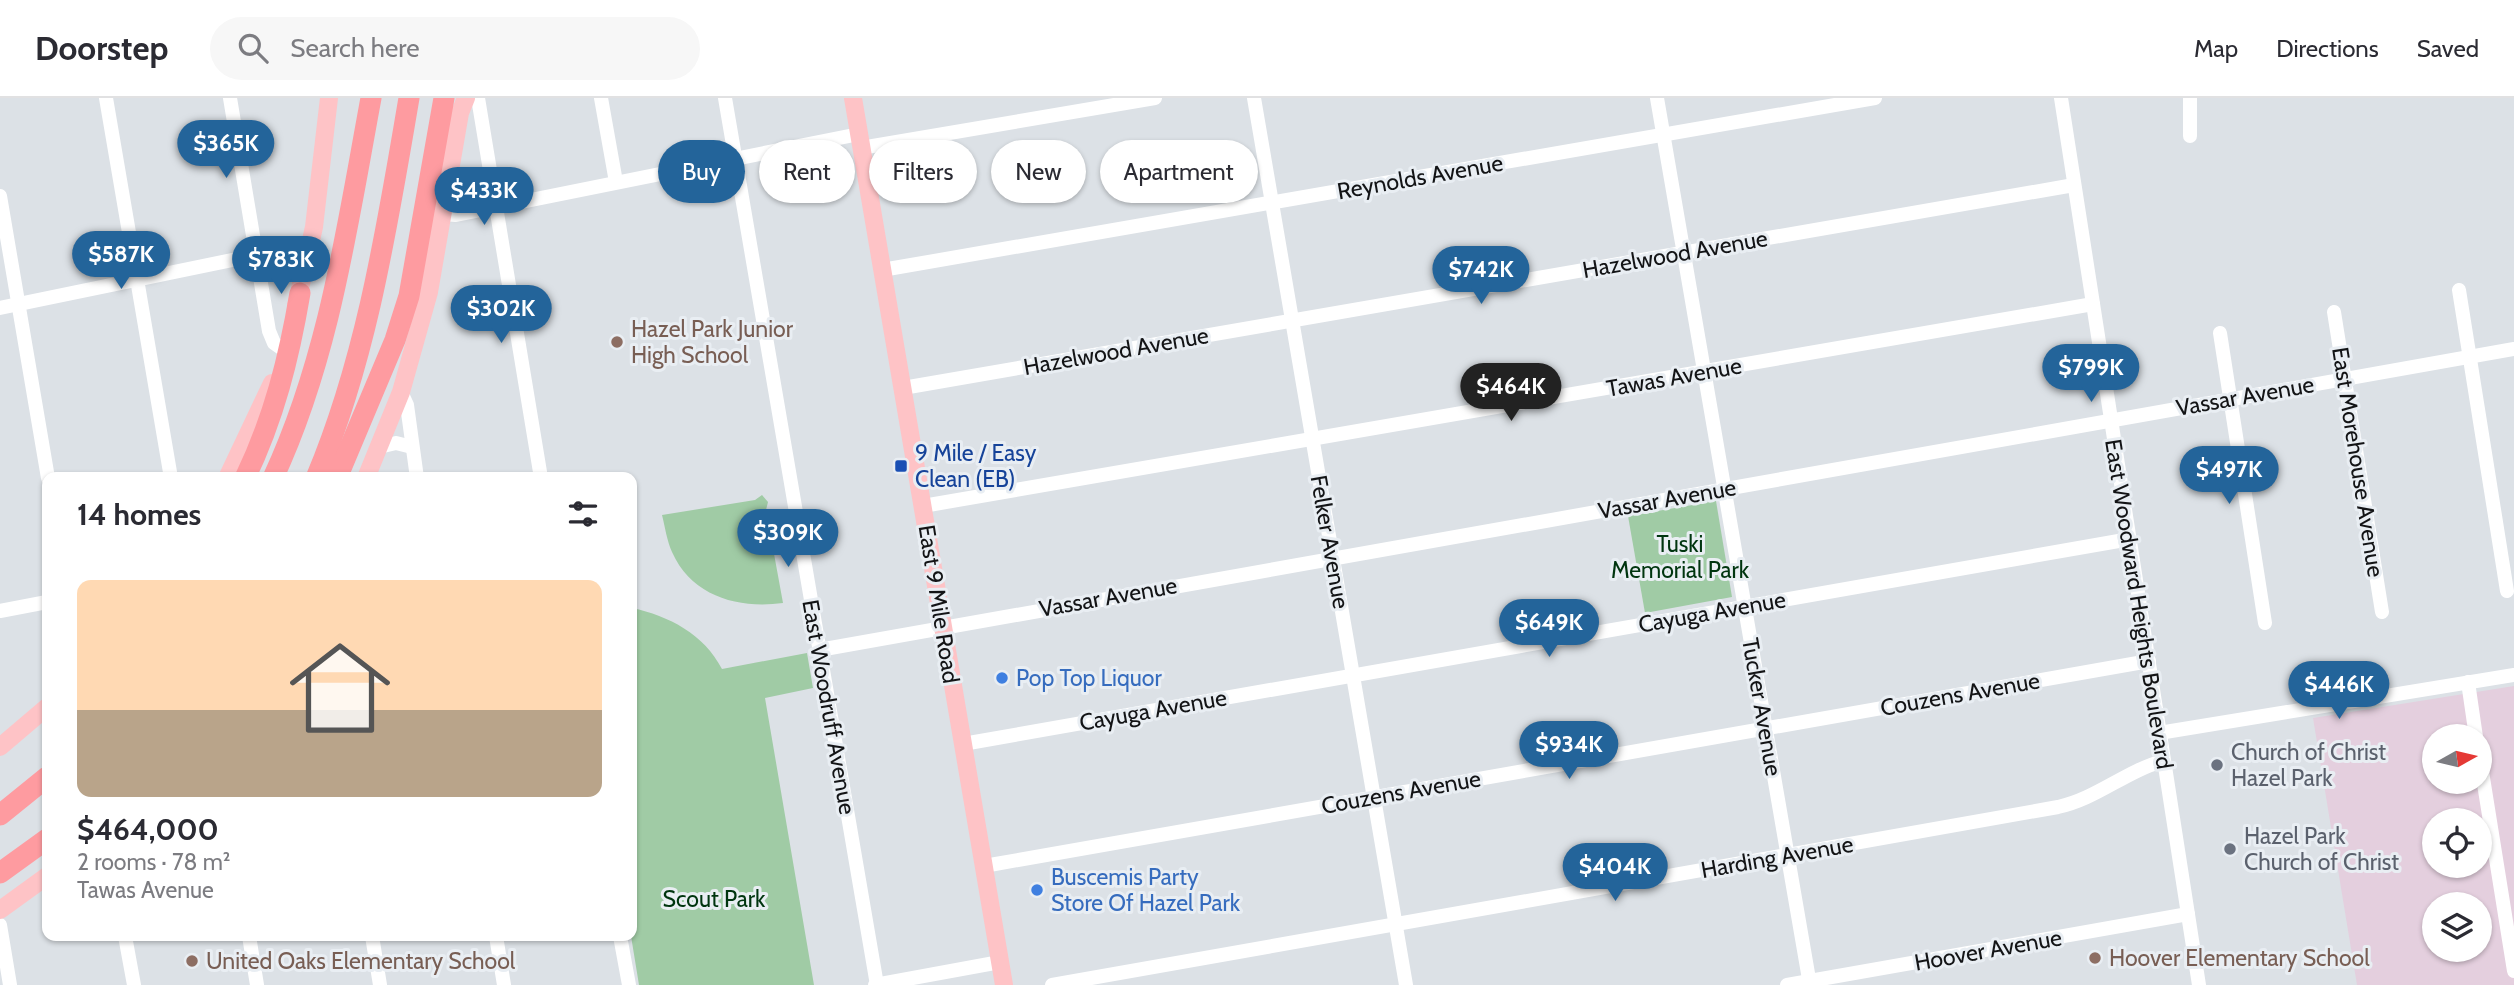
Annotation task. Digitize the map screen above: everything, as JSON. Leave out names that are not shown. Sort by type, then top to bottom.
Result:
[{"type":"highway","points":[[275,472],[306,398],[329,318],[370,98]]},
{"type":"highway","points":[[319,472],[336,431],[361,343],[409,98]]},
{"type":"highway","points":[[340,472],[390,352],[410,296],[463,101]]},
{"type":"highway","points":[[247,472],[280,390],[291,350],[300,293]]},
{"type":"highway","points":[[0,815],[42,781]]},
{"type":"highway","points":[[0,873],[42,843]]},
{"type":"main road","points":[[230,472],[260,412],[284,350],[300,293],[310,247],[329,98]]},
{"type":"main road","name":"East 9 Mile Road","points":[[853,98],[1004,985]]},
{"type":"main road","points":[[369,472],[401,392],[429,292],[463,101]]},
{"type":"main road","points":[[0,747],[42,711]]},
{"type":"main road","points":[[0,910],[42,880]]},
{"type":"street","points":[[106,98],[170,472]]},
{"type":"street","points":[[230,98],[269,331],[274,343],[284,350]]},
{"type":"street","points":[[601,98],[616,182]]},
{"type":"street","name":"East Woodruff Avenue","points":[[725,98],[733,140]]},
{"type":"street","points":[[745,157],[1155,98]]},
{"type":"street","name":"Felker Avenue","points":[[1254,98],[1406,985]]},
{"type":"street","name":"Tucker Avenue","points":[[1657,98],[1809,983]]},
{"type":"street","name":"Reynolds Avenue","points":[[882,270],[1875,98]]},
{"type":"street","name":"East Woodward Heights Boulevard","points":[[2060,98],[2199,985]]},
{"type":"street","points":[[2190,98],[2190,136]]},
{"type":"street","points":[[463,101],[465,105],[474,107],[490,198],[496,207],[540,472]]},
{"type":"street","points":[[443,214],[496,207],[658,174]]},
{"type":"street","name":"Hazelwood Avenue","points":[[903,388],[2074,185]]},
{"type":"street","points":[[0,196],[47,472]]},
{"type":"street","name":"East Woodruff Avenue","points":[[744,203],[876,985]]},
{"type":"street","points":[[0,308],[310,247]]},
{"type":"street","points":[[2459,290],[2507,591]]},
{"type":"street","name":"Tawas Avenue","points":[[923,506],[2093,304]]},
{"type":"street","name":"East Morehouse Avenue","points":[[2334,312],[2382,612]]},
{"type":"street","points":[[2220,333],[2265,623]]},
{"type":"street","name":"Vassar Avenue","points":[[819,650],[2514,349]]},
{"type":"street","points":[[401,392],[407,405],[416,472]]},
{"type":"street","points":[[379,447],[396,443],[412,447]]},
{"type":"street","name":"Cayuga Avenue","points":[[963,744],[2130,538]]},
{"type":"street","points":[[0,611],[42,603]]},
{"type":"street","name":"Couzens Avenue","points":[[984,866],[2149,661]]},
{"type":"street","points":[[2159,733],[2514,675]]},
{"type":"street","points":[[2468,682],[2474,724]]},
{"type":"street","name":"Harding Avenue","points":[[1052,985],[2066,806],[2163,761]]},
{"type":"street","points":[[2486,794],[2514,971]]},
{"type":"street","name":"Hoover Avenue","points":[[1787,985],[2188,914]]},
{"type":"street","points":[[0,925],[10,985]]},
{"type":"street","points":[[126,941],[134,985]]},
{"type":"street","points":[[250,941],[257,985]]},
{"type":"street","points":[[373,941],[380,985]]},
{"type":"street","points":[[497,941],[504,985]]},
{"type":"street","points":[[621,941],[629,985]]},
{"type":"street","points":[[876,985],[1000,962]]},
{"type":"shaded area","points":[[2514,686],[2514,985],[2357,985],[2313,718]]},
{"type":"green space","points":[[762,495],[768,502],[766,510],[783,603],[750,604],[718,597],[692,580],[681,567],[670,548],[662,515],[755,500]]},
{"type":"green space","name":"Tuski Memorial Park","points":[[1716,501],[1732,597],[1645,613],[1628,516]]},
{"type":"green space","name":"Scout Park","points":[[637,609],[684,628],[706,646],[722,669],[807,653],[813,688],[765,698],[814,985],[639,985],[632,941],[637,941]]},
{"type":"place","name":"Hazel Park Junior High School","points":[[617,342]]},
{"type":"place","name":"9 Mile / Easy Clean (EB)","points":[[901,466]]},
{"type":"place","name":"Pop Top Liquor","points":[[1002,678]]},
{"type":"place","name":"Church of Christ Hazel Park","points":[[2217,765]]},
{"type":"place","name":"Hazel Park Church of Christ","points":[[2230,849]]},
{"type":"place","name":"Buscemis Party Store Of Hazel Park","points":[[1037,890]]},
{"type":"place","name":"Hoover Elementary School","points":[[2095,958]]},
{"type":"place","name":"United Oaks Elementary School","points":[[192,961]]}]
